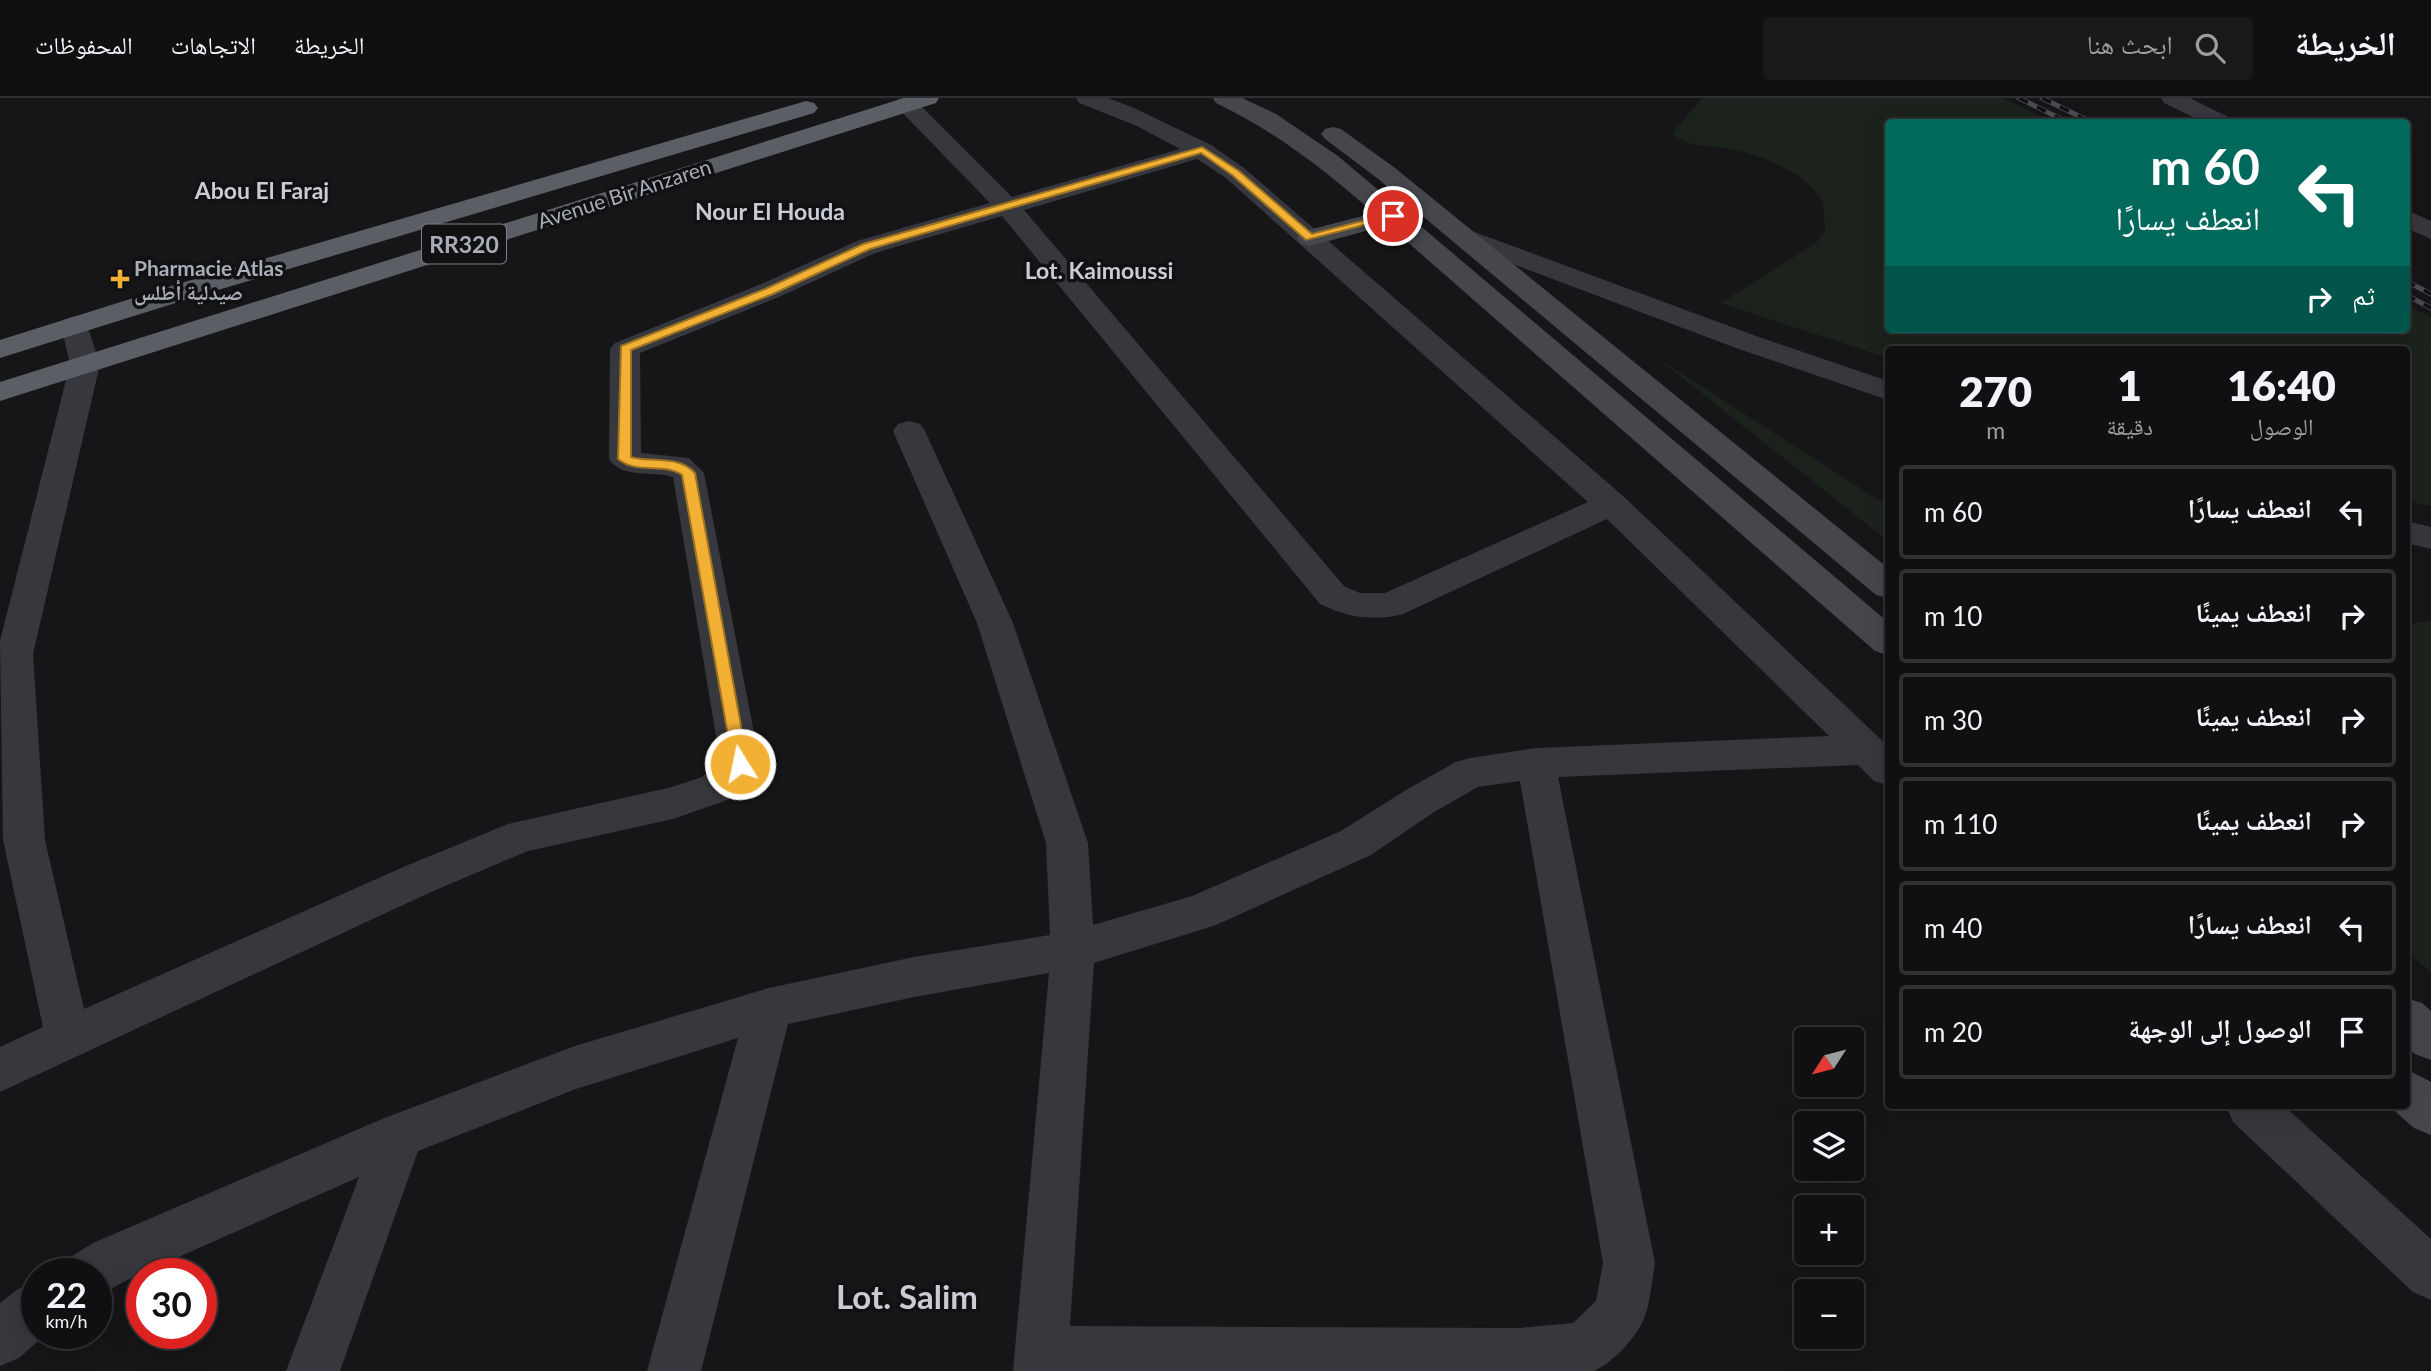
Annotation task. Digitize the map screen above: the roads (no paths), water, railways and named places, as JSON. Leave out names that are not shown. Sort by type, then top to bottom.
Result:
[{"type":"highway","name":"Avenue Bir Anzaren","points":[[0,392],[917,101]]},
{"type":"highway","name":"Avenue Bir Anzaren","points":[[0,349],[828,102]]},
{"type":"main road","points":[[1224,98],[1300,139],[1885,639]]},
{"type":"main road","points":[[1283,98],[1386,173],[1885,584]]},
{"type":"main road","points":[[1310,238],[1393,216]]},
{"type":"main road","points":[[2410,1021],[2431,1039]]},
{"type":"main road","points":[[2410,1094],[2431,1112]]},
{"type":"street","points":[[1087,98],[1147,121],[1202,150],[1235,173],[1611,504],[1877,760]]},
{"type":"street","points":[[2172,98],[2214,119]]},
{"type":"street","points":[[917,101],[1320,583],[1332,595],[1349,605],[1370,608],[1391,605],[1611,504]]},
{"type":"street","points":[[0,1070],[404,886],[522,836],[673,803],[716,788],[740,764],[688,473],[678,465],[645,466],[625,459],[625,349],[769,291],[866,247],[1202,150]]},
{"type":"street","points":[[2410,220],[2431,231]]},
{"type":"street","points":[[1461,235],[1885,390]]},
{"type":"street","points":[[68,1038],[12,845],[7,657],[85,364],[75,325]]},
{"type":"street","points":[[909,431],[995,623],[1067,843],[1073,950],[1040,1362],[1520,1355],[1584,1348],[1620,1315],[1629,1264],[1536,763]]},
{"type":"street","points":[[2410,533],[2431,538]]},
{"type":"street","points":[[112,1260],[398,1135],[575,1069],[769,1008],[914,977],[1073,950],[1201,912],[1356,843],[1420,801],[1470,773],[1536,763],[1877,760]]},
{"type":"street","points":[[674,1371],[769,1008]]},
{"type":"street","points":[[2253,1109],[2431,1274]]},
{"type":"street","points":[[313,1371],[398,1135]]},
{"type":"street","points":[[0,1339],[21,1319]]},
{"type":"railway","points":[[2019,98],[2061,119]]},
{"type":"railway","points":[[2042,98],[2085,119]]},
{"type":"railway","points":[[2410,283],[2431,294]]},
{"type":"railway","points":[[2410,297],[2431,308]]},
{"type":"place","name":"Pharmacie Atlas صيدلية أطلس","points":[[120,279]]},
{"type":"district","name":"Abou El Faraj","points":[[262,190]]},
{"type":"district","name":"Nour El Houda","points":[[770,211]]},
{"type":"district","name":"Lot. Kaimoussi","points":[[1099,270]]},
{"type":"district","name":"Lot. Salim","points":[[907,1296]]}]
